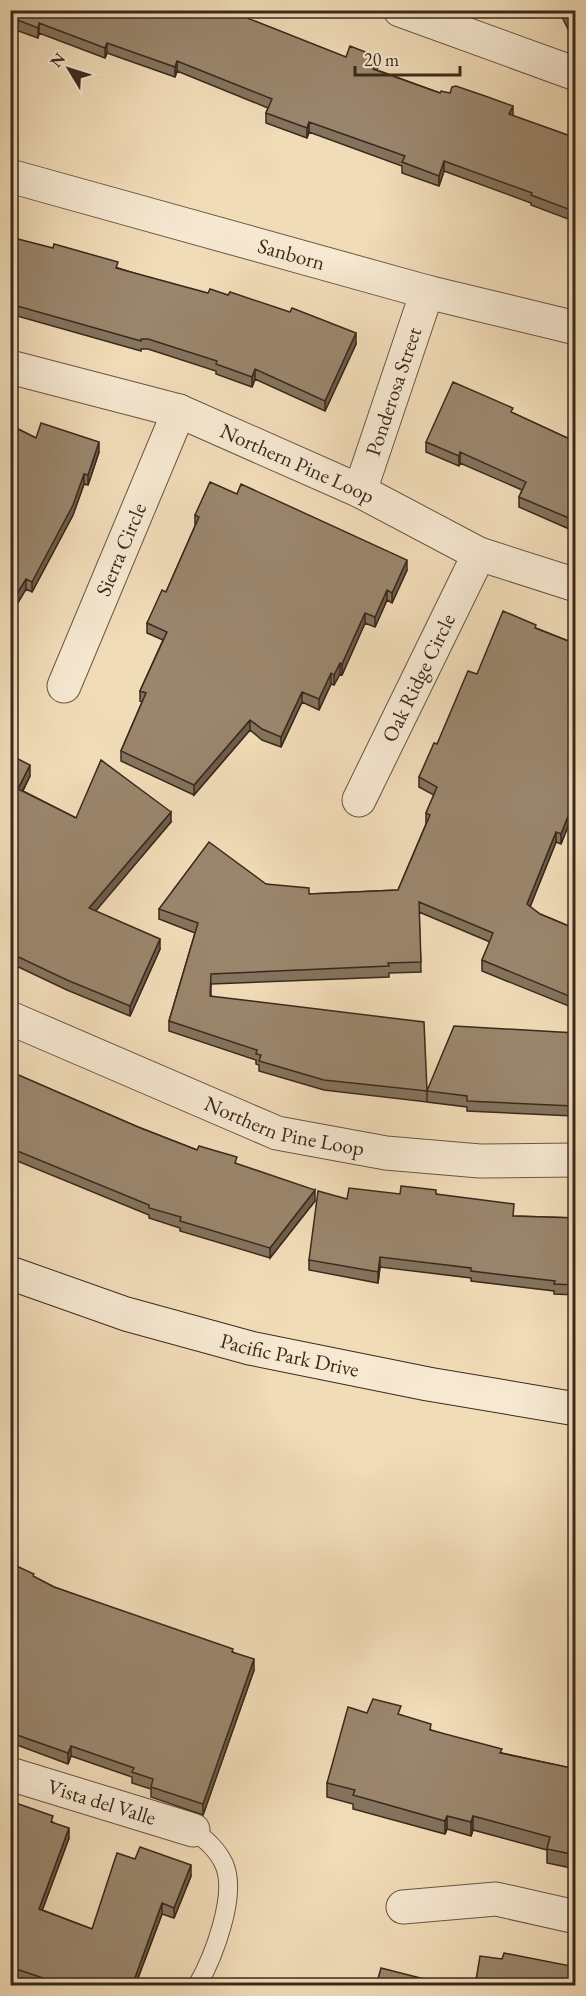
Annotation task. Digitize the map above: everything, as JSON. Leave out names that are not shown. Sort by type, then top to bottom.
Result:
[{"type":"street","points":[[400,10],[576,74]]},
{"type":"street","name":"Sanborn","points":[[10,176],[427,292],[576,328]]},
{"type":"street","name":"Ponderosa Street","points":[[360,491],[427,292]]},
{"type":"street","name":"Northern Pine Loop","points":[[10,368],[179,411],[360,491],[479,554],[576,585]]},
{"type":"street","name":"Sierra Circle","points":[[64,686],[179,411]]},
{"type":"street","name":"Oak Ridge Circle","points":[[359,800],[479,554]]},
{"type":"street","name":"Northern Pine Loop","points":[[10,1018],[277,1133],[386,1153],[480,1161],[576,1160]]},
{"type":"street","name":"Pacific Park Drive","points":[[10,1274],[126,1314],[250,1348],[428,1384],[576,1409]]},
{"type":"street","name":"Vista del Valle","points":[[10,1774],[193,1830]]},
{"type":"street","points":[[403,1907],[496,1899],[576,1917]]},
{"type":"lane","points":[[193,1830],[215,1848],[225,1866],[228,1890],[212,1959],[197,1986]]},
{"type":"building","points":[[10,10],[227,10],[346,57],[350,46],[378,57],[373,69],[440,93],[441,91],[450,93],[452,87],[456,86],[513,106],[509,114],[576,138],[576,212],[531,195],[532,193],[444,161],[439,176],[402,162],[405,156],[309,122],[307,128],[266,113],[272,99],[177,61],[175,67],[107,43],[105,48],[39,23],[38,28],[10,17]]},
{"type":"building","points":[[564,10],[576,10],[576,20],[570,23]]},
{"type":"building","points":[[10,237],[53,248],[54,244],[118,262],[116,268],[208,293],[210,289],[228,295],[230,292],[290,312],[292,308],[356,333],[325,401],[255,369],[252,377],[216,364],[217,361],[148,339],[141,339],[141,341],[10,304]]},
{"type":"building","points":[[453,382],[513,408],[511,412],[576,442],[576,521],[519,497],[526,482],[460,452],[459,456],[426,442]]},
{"type":"building","points":[[41,423],[99,442],[88,475],[84,474],[73,505],[32,582],[26,579],[10,605],[10,425],[36,438]]},
{"type":"building","points":[[210,482],[237,494],[241,484],[407,560],[392,593],[387,590],[375,617],[365,613],[342,664],[340,663],[334,675],[331,673],[319,699],[302,692],[281,737],[262,729],[250,720],[194,785],[121,751],[146,693],[140,691],[167,632],[147,623],[162,590],[166,592],[199,517],[195,515]]},
{"type":"building","points":[[503,611],[536,625],[535,628],[576,644],[576,796],[561,834],[556,832],[527,904],[540,914],[576,929],[576,999],[482,960],[493,933],[419,902],[421,962],[388,963],[389,966],[211,974],[210,996],[424,1022],[427,1091],[324,1080],[259,1061],[261,1055],[256,1054],[257,1050],[169,1021],[198,923],[159,909],[209,842],[266,884],[309,888],[309,894],[398,890],[430,815],[426,813],[437,787],[419,777],[434,743],[437,744],[468,671],[477,674]]},
{"type":"building","points":[[10,755],[30,765],[18,789],[76,818],[101,760],[171,812],[89,908],[160,939],[130,1006],[10,953]]},
{"type":"building","points":[[454,1026],[576,1033],[576,1103],[573,1103],[573,1106],[467,1101],[467,1096],[427,1091]]},
{"type":"building","points":[[10,1067],[15,1069],[14,1073],[138,1127],[197,1150],[199,1146],[237,1157],[235,1163],[315,1190],[270,1248],[180,1221],[181,1217],[149,1208],[149,1205],[10,1148]]},
{"type":"building","points":[[401,1186],[436,1190],[436,1194],[514,1204],[513,1216],[576,1218],[576,1285],[554,1284],[555,1281],[380,1257],[378,1272],[309,1260],[318,1191],[347,1199],[349,1188],[400,1194]]},
{"type":"building","points":[[10,1563],[34,1574],[33,1576],[54,1587],[233,1649],[232,1652],[254,1659],[203,1804],[151,1787],[153,1779],[132,1772],[134,1768],[71,1746],[68,1753],[17,1735],[18,1732],[10,1729]]},
{"type":"building","points":[[373,1699],[401,1706],[398,1714],[431,1724],[430,1730],[502,1749],[500,1753],[576,1769],[576,1855],[547,1849],[550,1837],[473,1816],[471,1822],[447,1816],[445,1821],[353,1795],[355,1790],[327,1783],[348,1707],[367,1713]]},
{"type":"building","points":[[10,1801],[53,1816],[51,1822],[69,1828],[39,1909],[92,1929],[117,1853],[135,1859],[140,1847],[191,1865],[174,1908],[162,1903],[132,1986],[73,1986],[53,1978],[52,1981],[10,1967]]},
{"type":"building","points":[[504,1953],[576,1967],[576,1986],[475,1986],[480,1956],[502,1959]]},
{"type":"building","points":[[381,1968],[452,1986],[376,1986]]}]
